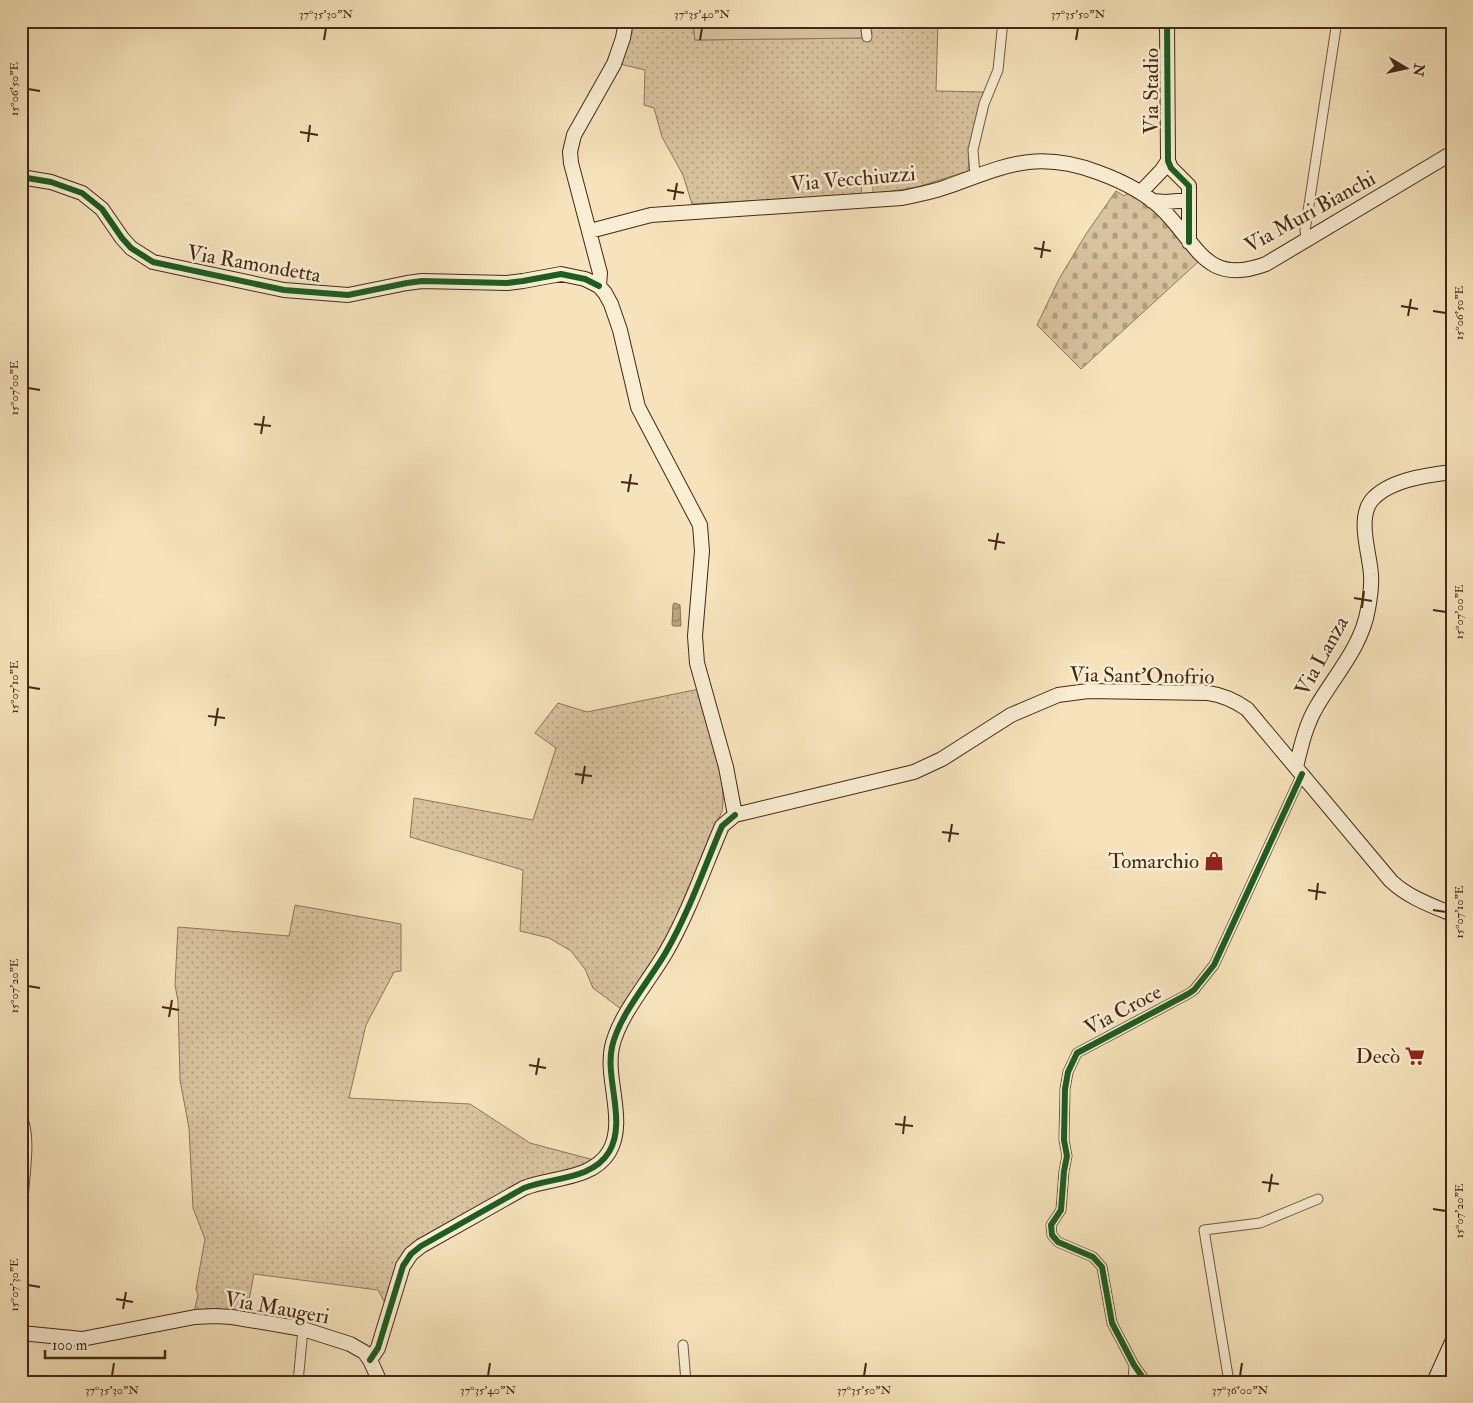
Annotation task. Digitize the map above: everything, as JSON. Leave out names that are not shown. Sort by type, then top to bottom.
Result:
[{"type":"main road","points":[[380,1382],[370,1360],[378,1348],[403,1266],[411,1254],[421,1246],[524,1188],[537,1183],[584,1173],[598,1164],[609,1152],[614,1139],[616,1124],[611,1052],[614,1037],[680,927],[722,826],[735,816],[726,768],[697,663],[695,636],[702,551],[700,525],[638,407],[620,330],[611,304],[605,292],[599,286],[600,273],[571,162],[570,144],[614,64],[623,38],[626,21]]},
{"type":"main road","name":"Via Stadio","points":[[1167,21],[1168,161]]},
{"type":"main road","name":"Via Muri Bianchi","points":[[1146,197],[1165,212],[1188,242],[1206,259],[1218,267],[1235,271],[1266,264],[1452,153]]},
{"type":"main road","name":"Via Vecchiuzzi","points":[[590,231],[659,214],[902,198],[937,190],[975,175],[1016,163],[1036,160],[1060,162],[1097,172],[1146,197]]},
{"type":"main road","points":[[1168,161],[1146,197],[1166,202],[1189,200]]},
{"type":"main road","points":[[1168,161],[1171,168],[1189,186],[1188,242]]},
{"type":"main road","name":"Via Ramondetta","points":[[21,177],[51,182],[82,192],[102,209],[131,248],[154,262],[284,290],[348,295],[422,281],[507,283],[561,274],[585,279],[599,286]]},
{"type":"main road","name":"Via Lanza","points":[[1299,770],[1306,729],[1315,708],[1354,648],[1368,612],[1371,576],[1364,525],[1371,502],[1388,488],[1418,477],[1452,472]]},
{"type":"main road","name":"Via Sant'Onofrio","points":[[735,816],[914,772],[942,759],[1011,715],[1058,695],[1088,691],[1208,693],[1222,695],[1234,700],[1247,709],[1390,881],[1411,897],[1452,914]]},
{"type":"main road","name":"Via Maugeri","points":[[21,1333],[82,1339],[195,1317],[215,1316],[304,1329],[350,1344],[364,1352],[370,1360]]},
{"type":"main road","points":[[1434,1382],[1452,1342]]},
{"type":"street","points":[[865,21],[867,37]]},
{"type":"street","points":[[975,175],[973,150],[982,112],[998,70],[1003,21]]},
{"type":"street","points":[[1307,240],[1305,231],[1337,21]]},
{"type":"street","name":"Via Croce","points":[[1146,1382],[1134,1365],[1112,1323],[1102,1267],[1094,1257],[1058,1242],[1052,1235],[1051,1225],[1061,1210],[1067,1156],[1064,1140],[1065,1096],[1068,1072],[1078,1053],[1188,994],[1194,990],[1214,965],[1299,770]]},
{"type":"street","points":[[21,1115],[26,1146],[21,1214]]},
{"type":"street","points":[[1229,1382],[1204,1230],[1260,1223],[1318,1199]]},
{"type":"street","points":[[298,1382],[304,1329]]},
{"type":"street","points":[[683,1346],[686,1382]]},
{"type":"street","points":[[1133,1382],[1134,1365]]},
{"type":"green space","points":[[631,21],[683,21],[683,23],[693,25],[695,40],[862,38],[869,37],[868,30],[873,25],[873,21],[938,21],[936,91],[984,92],[970,151],[968,171],[917,187],[873,194],[873,182],[862,182],[861,195],[692,204],[683,175],[662,137],[654,108],[644,105],[645,70],[620,64]]},
{"type":"green space","points":[[710,21],[860,21],[862,38],[695,40],[693,25],[703,26]]},
{"type":"green space","points":[[1193,21],[1326,21],[1326,24],[1193,24]]},
{"type":"green space","points":[[1116,191],[1124,196],[1133,193],[1160,217],[1198,262],[1081,369],[1037,325],[1059,279],[1086,234]]},
{"type":"green space","points":[[699,689],[720,766],[723,797],[722,811],[676,923],[621,1009],[593,988],[585,969],[571,951],[549,938],[520,931],[523,870],[410,837],[414,798],[533,820],[556,748],[535,733],[558,703],[587,712]]},
{"type":"green space","points":[[295,905],[401,924],[401,971],[394,972],[366,1025],[349,1098],[470,1104],[530,1143],[594,1160],[577,1169],[529,1179],[420,1240],[385,1303],[378,1290],[254,1274],[247,1311],[194,1312],[205,1239],[193,1208],[189,1128],[180,1080],[178,1001],[175,985],[178,927],[289,936]]},
{"type":"water","points":[[674,603],[680,605],[681,626],[672,625]]},
{"type":"cycle path","points":[[1167,21],[1168,161],[1171,168],[1189,186],[1189,242]]},
{"type":"cycle path","points":[[21,177],[51,182],[82,193],[102,209],[131,248],[153,262],[284,290],[348,295],[422,281],[507,283],[561,274],[585,279],[599,286]]},
{"type":"cycle path","points":[[1146,1382],[1134,1365],[1112,1323],[1102,1267],[1093,1257],[1058,1242],[1052,1235],[1051,1225],[1061,1210],[1067,1156],[1064,1140],[1065,1089],[1068,1072],[1077,1053],[1188,994],[1194,990],[1214,965],[1302,774]]},
{"type":"cycle path","points":[[370,1360],[378,1348],[403,1266],[411,1254],[421,1246],[524,1188],[582,1173],[602,1161],[609,1152],[614,1140],[616,1127],[611,1073],[612,1047],[616,1035],[628,1010],[674,937],[722,826],[735,815]]},
{"type":"place","name":"Tomarchio","points":[[1214,861]]},
{"type":"place","name":"Decò","points":[[1415,1056]]}]
